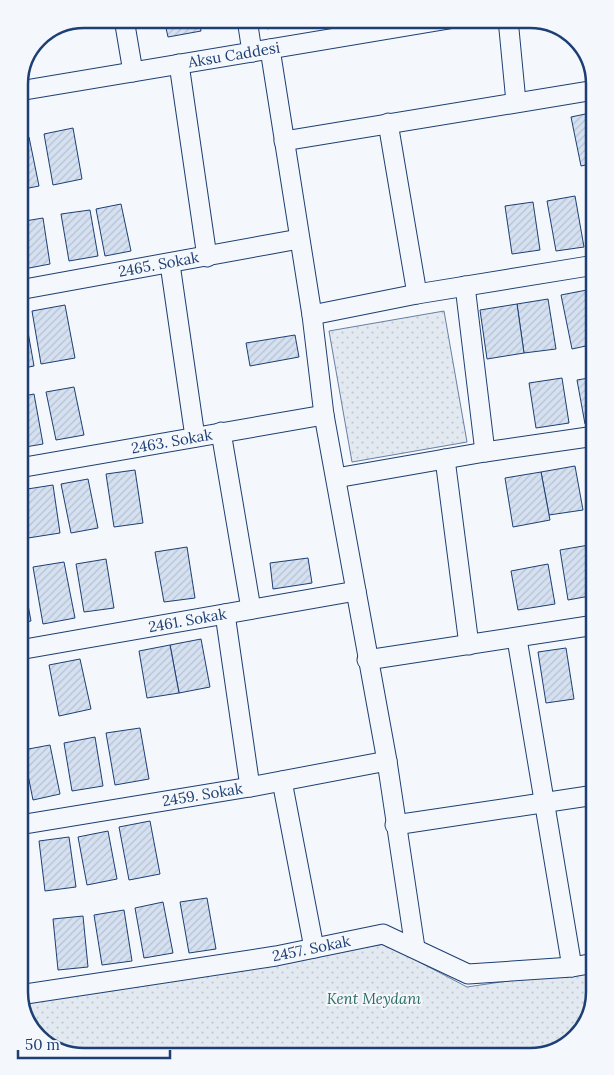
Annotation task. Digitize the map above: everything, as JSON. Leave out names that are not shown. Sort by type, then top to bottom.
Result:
[{"type":"street","points":[[126,28],[133,72]]},
{"type":"street","points":[[251,28],[261,50],[284,141],[312,315],[324,415],[387,761],[395,825],[415,948]]},
{"type":"street","name":"Aksu Caddesi","points":[[28,90],[394,28]]},
{"type":"street","points":[[509,28],[516,102]]},
{"type":"street","points":[[179,64],[208,257]]},
{"type":"street","points":[[284,141],[586,91]]},
{"type":"street","points":[[388,123],[417,294]]},
{"type":"street","name":"2465. Sokak","points":[[28,288],[299,239]]},
{"type":"street","points":[[170,264],[195,437]]},
{"type":"street","points":[[312,315],[417,294],[586,266]]},
{"type":"street","points":[[465,286],[485,452]]},
{"type":"street","name":"2463. Sokak","points":[[28,466],[324,415]]},
{"type":"street","points":[[221,432],[250,609]]},
{"type":"street","points":[[336,478],[485,452],[586,437]]},
{"type":"street","points":[[445,459],[470,645]]},
{"type":"street","name":"2461. Sokak","points":[[28,648],[356,591]]},
{"type":"street","points":[[225,614],[250,787]]},
{"type":"street","points":[[368,660],[586,626]]},
{"type":"street","points":[[517,638],[572,967]]},
{"type":"street","name":"2459. Sokak","points":[[28,824],[250,787],[387,761]]},
{"type":"street","points":[[282,781],[314,948]]},
{"type":"street","points":[[395,825],[586,796]]},
{"type":"street","name":"2457. Sokak","points":[[28,994],[314,948],[383,934],[468,974],[586,965]]},
{"type":"green space","points":[[444,311],[467,442],[352,462],[329,331]]},
{"type":"green space","name":"Kent Meydanı","points":[[385,944],[467,987],[586,969],[585,1006],[577,1023],[567,1034],[555,1042],[531,1048],[80,1047],[65,1045],[47,1034],[37,1023],[29,1003]]},
{"type":"building","points":[[166,28],[200,28],[201,31],[168,37]]},
{"type":"building","points":[[586,114],[586,165],[581,166],[571,117]]},
{"type":"building","points":[[73,128],[82,179],[53,185],[44,134]]},
{"type":"building","points":[[28,137],[39,186],[28,188]]},
{"type":"building","points":[[575,196],[584,247],[556,251],[547,201]]},
{"type":"building","points":[[533,202],[540,250],[512,254],[505,206]]},
{"type":"building","points":[[121,204],[131,251],[105,256],[96,209]]},
{"type":"building","points":[[90,210],[98,256],[69,261],[61,214]]},
{"type":"building","points":[[43,218],[50,264],[28,268],[28,220]]},
{"type":"building","points":[[586,290],[586,346],[572,349],[561,295]]},
{"type":"building","points":[[548,299],[556,349],[524,353],[517,304]]},
{"type":"building","points":[[517,304],[524,353],[487,359],[480,310]]},
{"type":"building","points":[[65,305],[75,358],[41,364],[32,311]]},
{"type":"building","points":[[28,332],[34,366],[28,367]]},
{"type":"building","points":[[295,335],[299,357],[250,366],[246,343]]},
{"type":"building","points":[[562,378],[569,423],[536,428],[529,383]]},
{"type":"building","points":[[586,378],[585,424],[577,380]]},
{"type":"building","points":[[74,387],[84,435],[56,440],[46,392]]},
{"type":"building","points":[[34,394],[43,444],[28,446],[28,395]]},
{"type":"building","points":[[575,466],[583,510],[549,515],[541,472]]},
{"type":"building","points":[[135,470],[143,523],[114,527],[106,474]]},
{"type":"building","points":[[541,472],[550,520],[513,527],[505,478]]},
{"type":"building","points":[[88,479],[98,528],[71,533],[61,484]]},
{"type":"building","points":[[53,485],[60,533],[28,538],[28,489]]},
{"type":"building","points":[[586,546],[586,597],[568,600],[560,550]]},
{"type":"building","points":[[187,547],[195,598],[164,602],[155,552]]},
{"type":"building","points":[[308,558],[312,583],[273,589],[270,563]]},
{"type":"building","points":[[106,559],[114,608],[84,612],[76,564]]},
{"type":"building","points":[[64,562],[75,618],[43,624],[33,567]]},
{"type":"building","points":[[548,564],[555,604],[518,610],[511,571]]},
{"type":"building","points":[[28,605],[31,621],[28,622]]},
{"type":"building","points":[[201,639],[210,687],[179,693],[170,645]]},
{"type":"building","points":[[170,645],[179,693],[147,698],[139,651]]},
{"type":"building","points":[[566,648],[574,699],[546,703],[538,652]]},
{"type":"building","points":[[80,659],[91,709],[59,716],[49,665]]},
{"type":"building","points":[[140,728],[149,779],[115,785],[106,733]]},
{"type":"building","points":[[95,737],[103,786],[72,791],[64,743]]},
{"type":"building","points":[[50,745],[60,794],[33,800],[28,775],[28,749]]},
{"type":"building","points":[[150,821],[160,874],[129,880],[119,827]]},
{"type":"building","points":[[108,831],[117,879],[87,885],[78,837]]},
{"type":"building","points":[[69,837],[76,887],[45,891],[39,841]]},
{"type":"building","points":[[207,898],[216,949],[189,953],[180,902]]},
{"type":"building","points":[[163,902],[173,953],[144,958],[135,908]]},
{"type":"building","points":[[124,910],[132,961],[102,965],[94,915]]},
{"type":"building","points":[[83,916],[88,967],[58,970],[53,919]]}]
